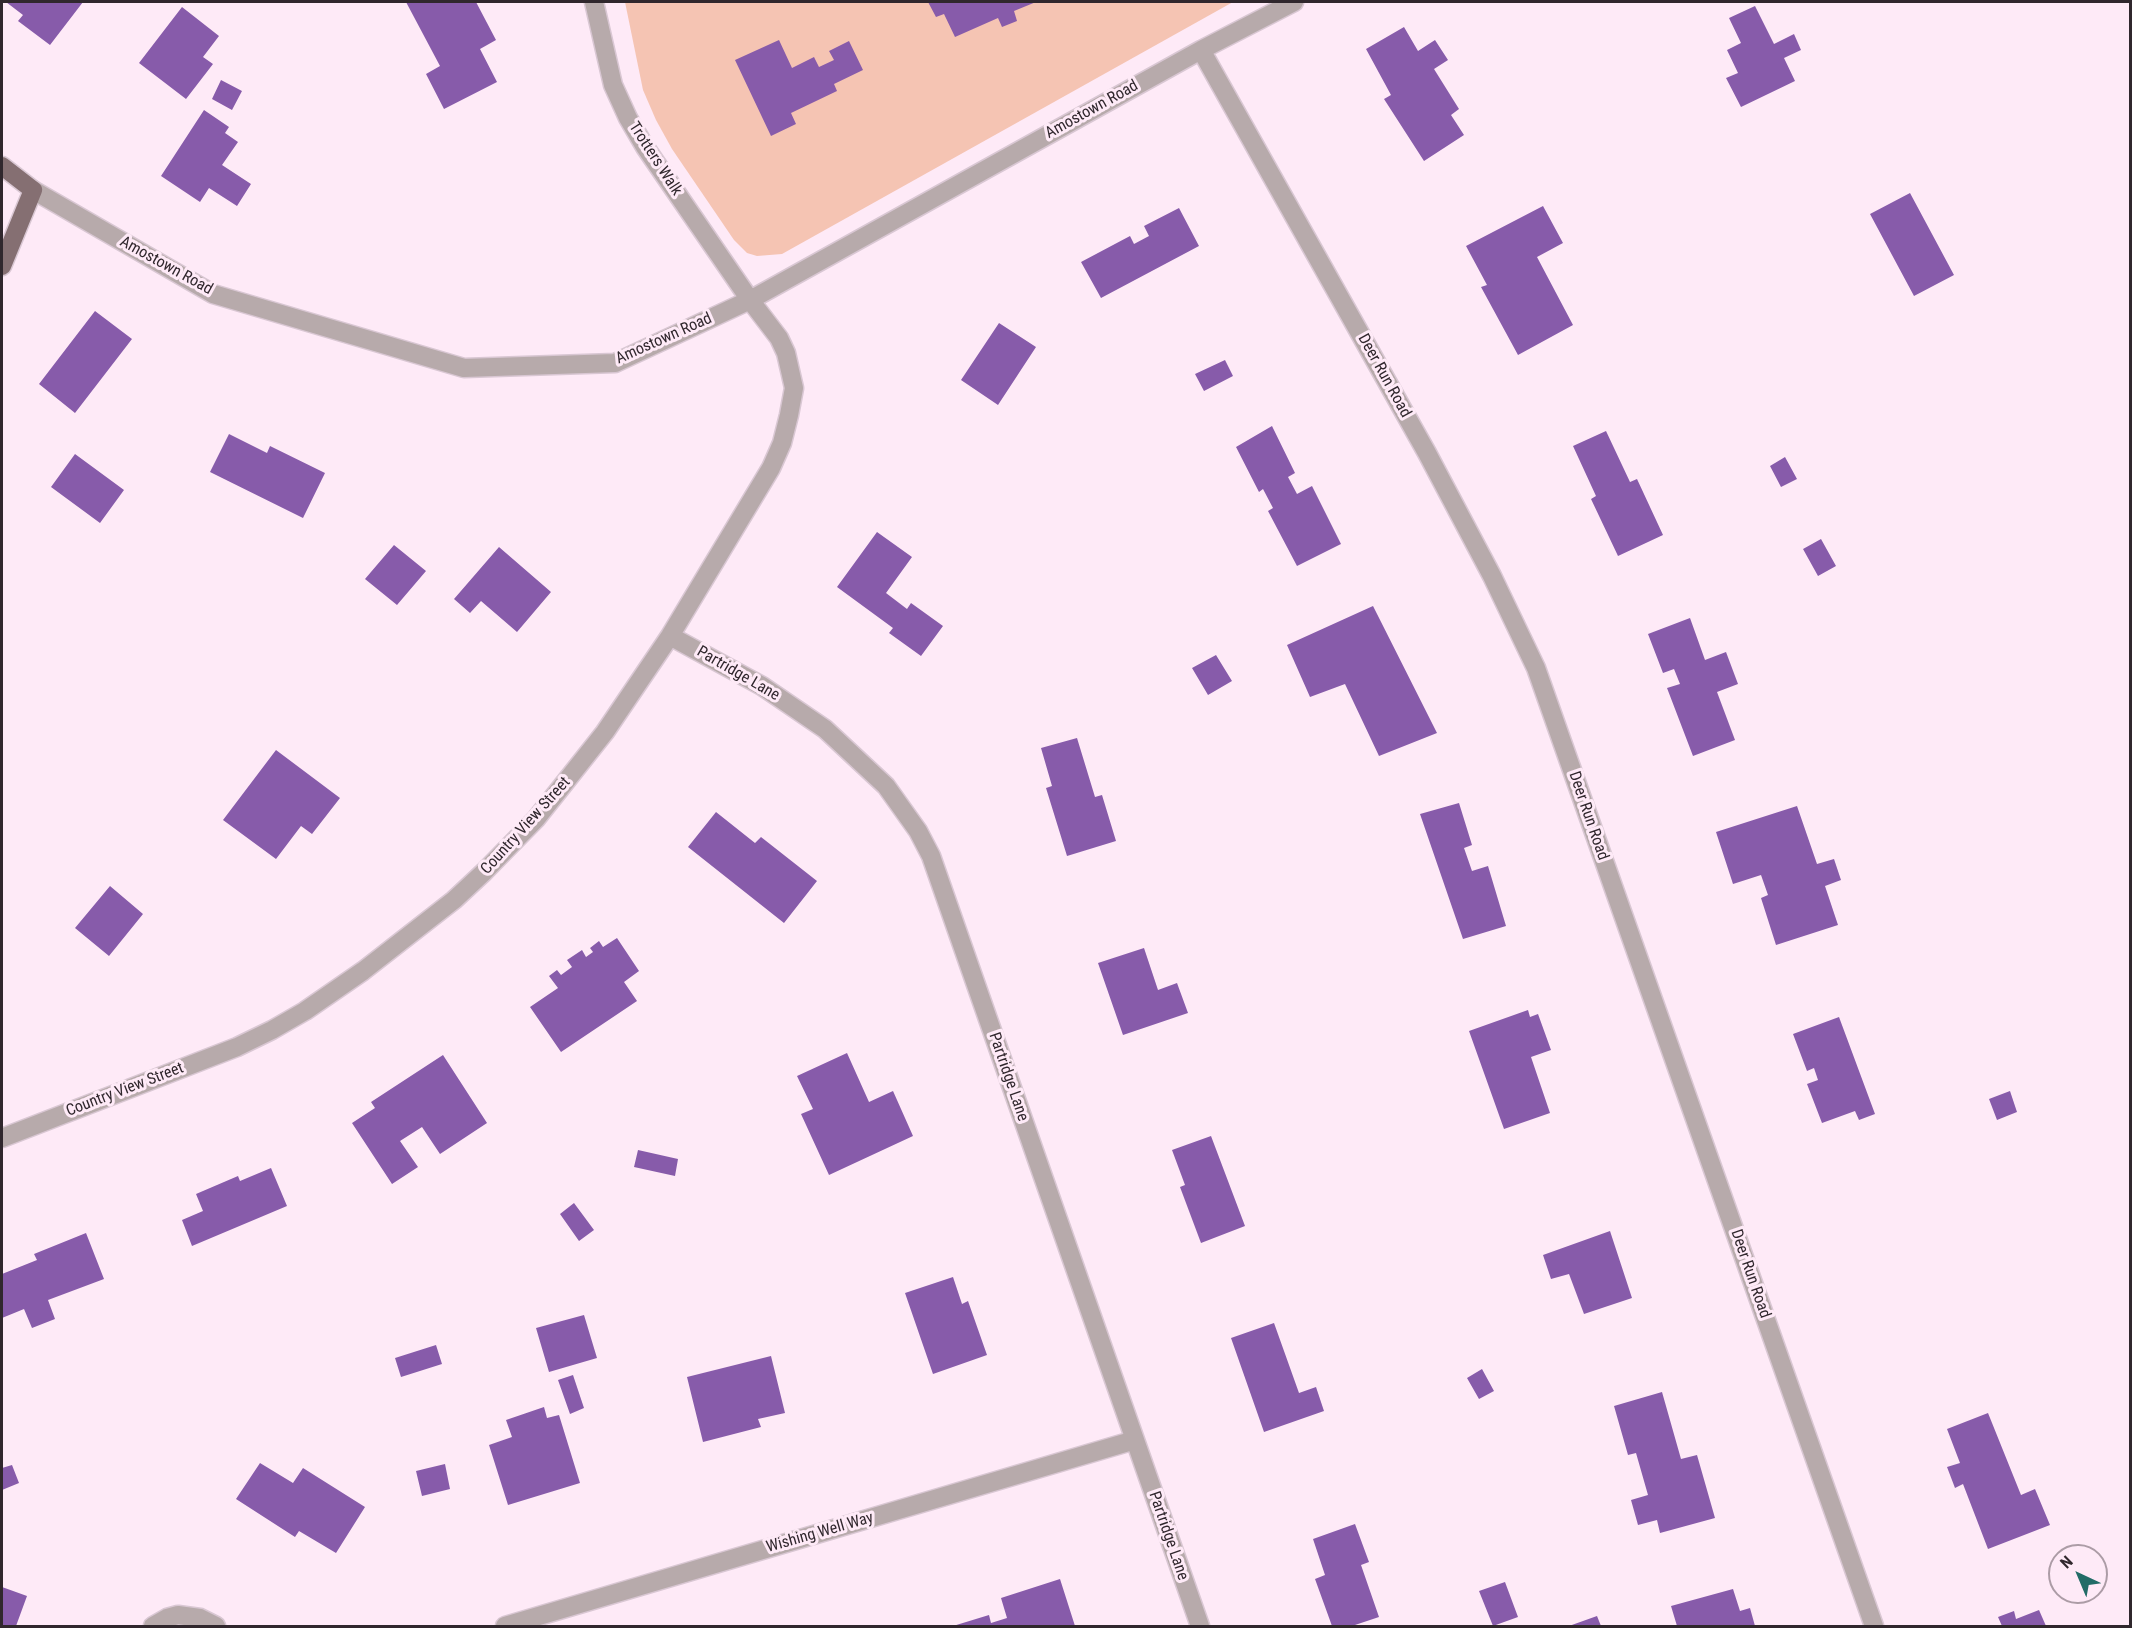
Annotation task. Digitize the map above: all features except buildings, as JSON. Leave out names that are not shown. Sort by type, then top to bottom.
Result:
[{"type":"main road","name":"Amostown Road","points":[[2,166],[33,190]]},
{"type":"main road","points":[[2,266],[33,190]]},
{"type":"street","name":"Trotters Walk","points":[[594,2],[613,85],[628,118],[645,147],[750,300]]},
{"type":"street","name":"Amostown Road","points":[[33,190],[213,294],[464,368],[615,363],[750,300],[1201,50],[1294,2]]},
{"type":"street","name":"Deer Run Road","points":[[1201,50],[1427,453],[1492,576],[1536,669],[1874,1626]]},
{"type":"street","name":"Country View Street","points":[[2,1138],[237,1047],[305,1011],[392,950],[476,879],[536,819],[605,732],[670,636],[771,468],[782,442],[794,388],[786,353],[773,330],[750,300]]},
{"type":"street","name":"Partridge Lane","points":[[670,636],[762,686],[825,729],[886,786],[918,831],[931,856],[1200,1626]]},
{"type":"street","name":"Wishing Well Way","points":[[505,1626],[1135,1440]]},
{"type":"street","points":[[153,1626],[167,1618],[189,1616],[200,1618],[216,1626]]},
{"type":"shaded area","points":[[625,2],[1233,2],[782,254],[757,256],[747,253],[734,240],[672,149],[656,120],[643,90]]}]
